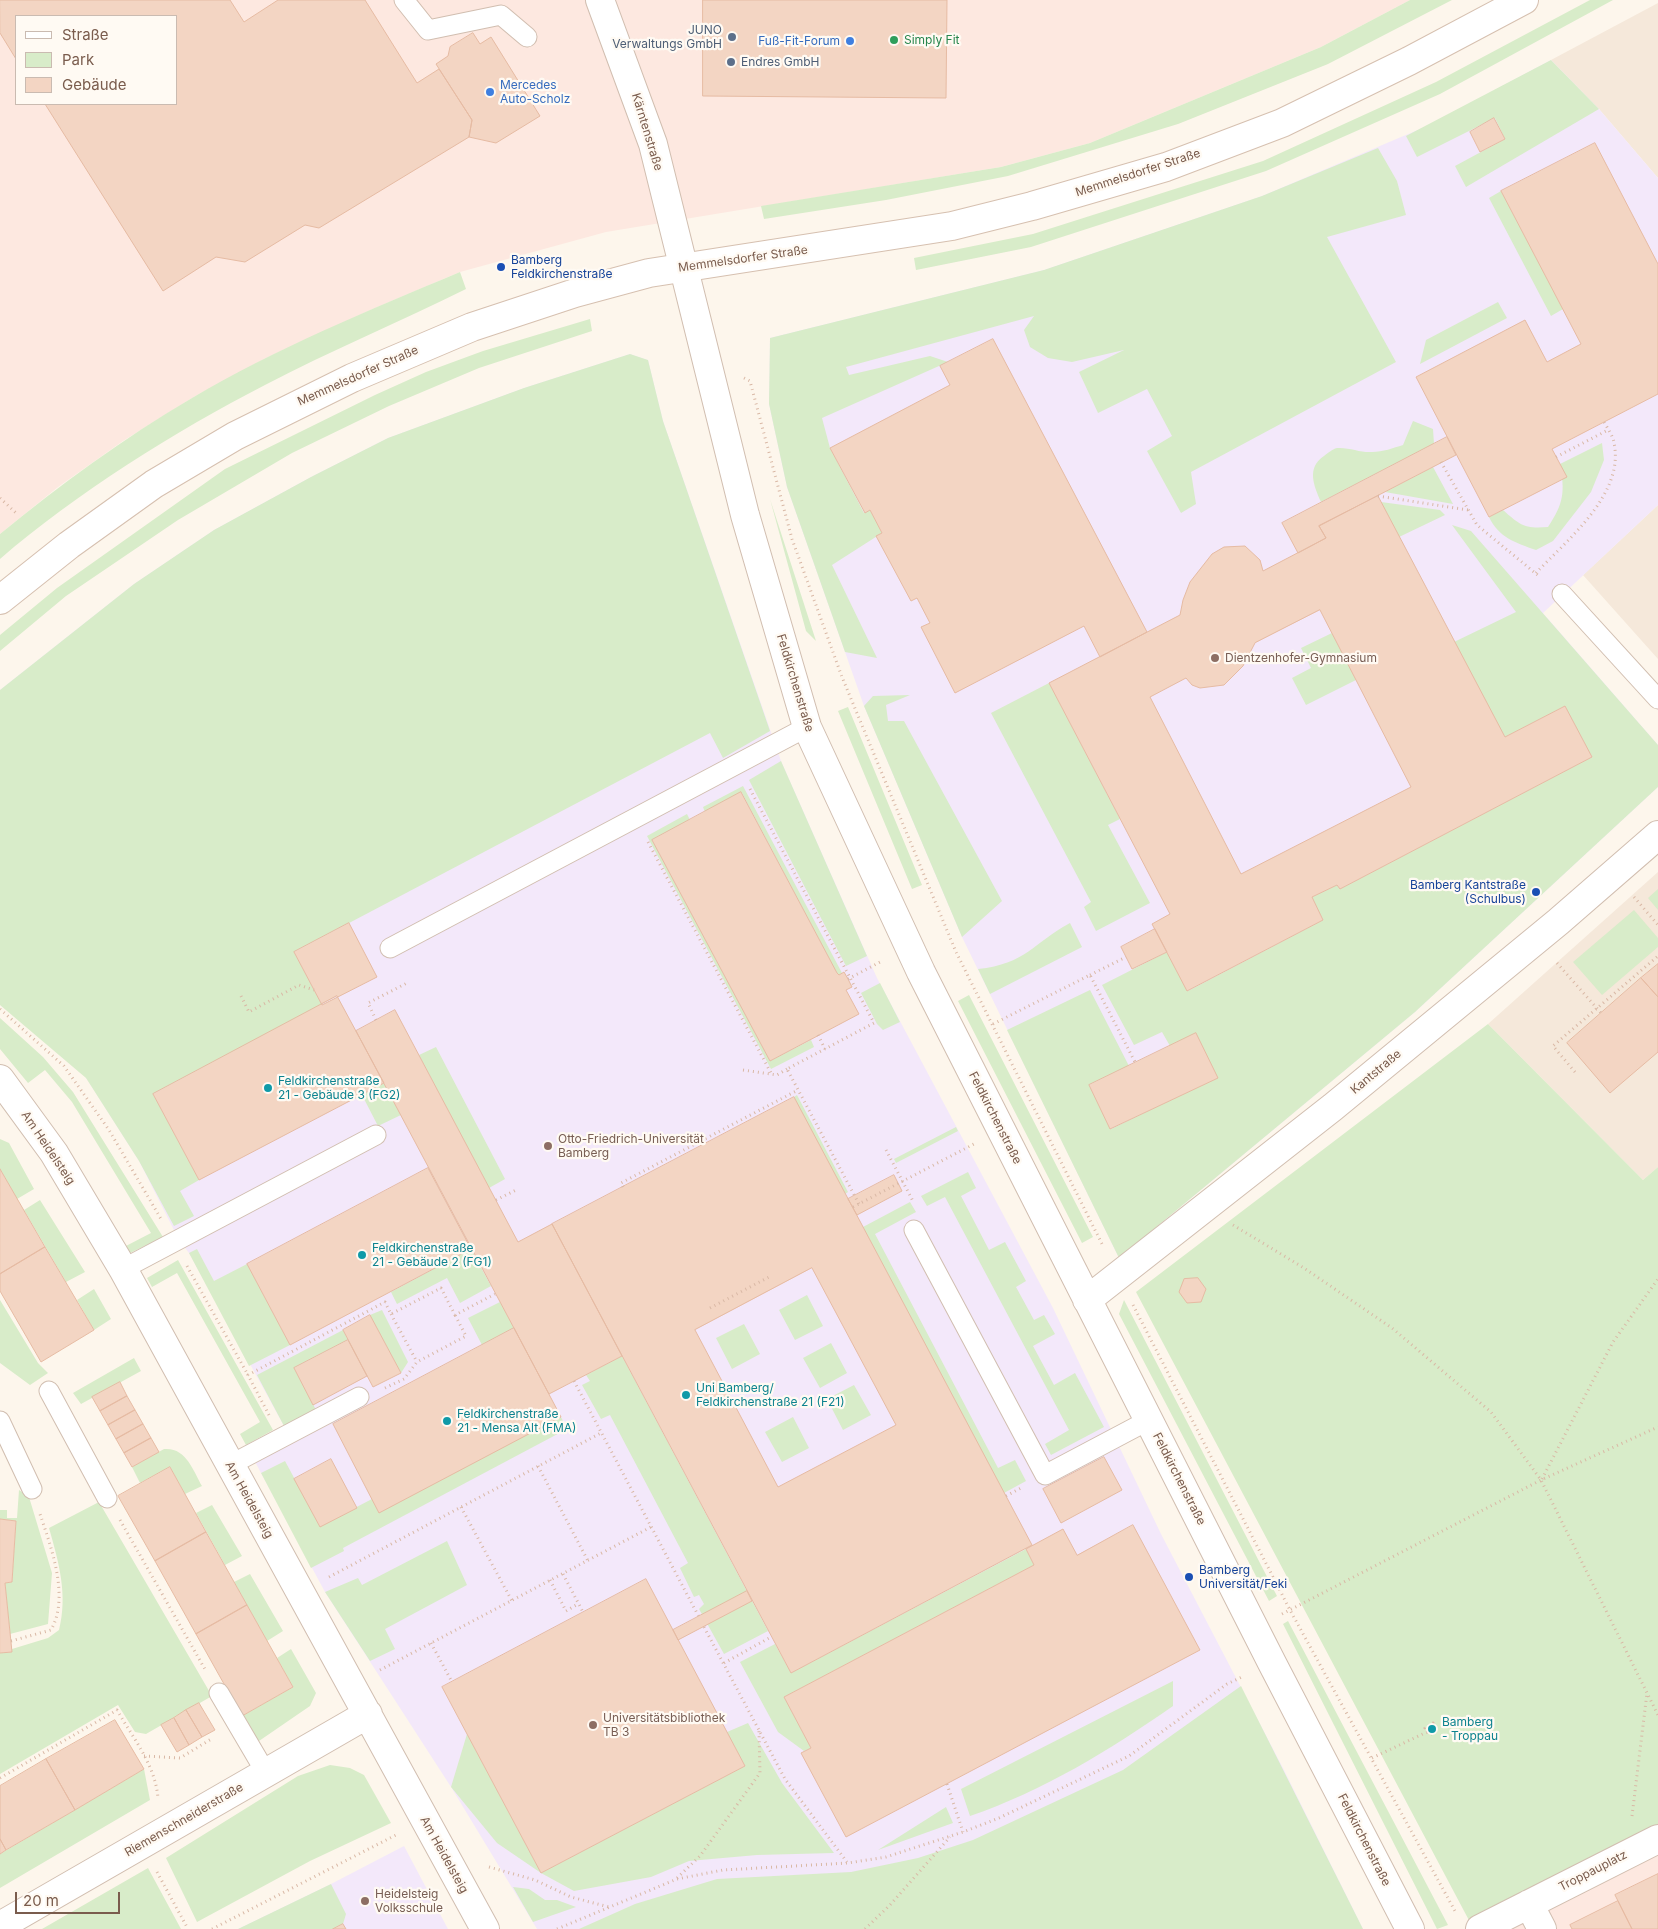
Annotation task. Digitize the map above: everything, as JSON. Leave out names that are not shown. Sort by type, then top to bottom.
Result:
[{"type":"street","name":"Kärntenstraße","points":[[600,0],[653,144],[683,267]]},
{"type":"street","name":"Memmelsdorfer Straße","points":[[0,600],[69,545],[154,484],[295,404],[415,351],[514,313],[611,283],[683,267],[838,245],[952,226],[1032,206],[1166,167],[1282,123],[1410,61],[1524,0]]},
{"type":"street","name":"Feldkirchenstraße","points":[[683,267],[710,366],[745,515],[807,727],[896,920],[1272,1664],[1410,1929]]},
{"type":"street","name":"Kantstraße","points":[[1087,1300],[1333,1107],[1658,835]]},
{"type":"street","name":"Am Heidelsteig","points":[[2,1086],[54,1153],[123,1269],[486,1929]]},
{"type":"street","name":"Riemenschneiderstraße","points":[[0,1926],[368,1714]]},
{"type":"street","name":"Troppauplatz","points":[[1480,1929],[1658,1839]]},
{"type":"street","points":[[1529,1904],[1542,1929]]},
{"type":"lane","points":[[404,0],[428,30],[501,15],[527,37]]},
{"type":"lane","points":[[1562,594],[1658,699]]},
{"type":"lane","points":[[390,948],[807,727]]},
{"type":"lane","points":[[123,1269],[376,1136]]},
{"type":"lane","points":[[914,1230],[1045,1475],[1149,1420]]},
{"type":"lane","points":[[49,1391],[107,1498]]},
{"type":"lane","points":[[230,1465],[359,1397]]},
{"type":"lane","points":[[0,1421],[32,1489]]},
{"type":"lane","points":[[219,1693],[266,1773]]},
{"type":"path","points":[[710,366],[750,381],[792,539],[842,677],[956,952],[1118,1276],[1290,1610],[1456,1912]]},
{"type":"path","points":[[1536,573],[1605,497],[1615,467],[1614,443],[1604,422]]},
{"type":"path","points":[[1556,457],[1608,430]]},
{"type":"path","points":[[1441,462],[1478,525],[1562,594]]},
{"type":"path","points":[[1378,496],[1469,510]]},
{"type":"path","points":[[0,498],[16,513]]},
{"type":"path","points":[[737,764],[874,1023],[777,1075],[743,1070]]},
{"type":"path","points":[[635,818],[771,1074]]},
{"type":"path","points":[[1536,938],[1601,1013]]},
{"type":"path","points":[[993,1024],[1126,956]]},
{"type":"path","points":[[1575,1072],[1553,1046],[1658,956]]},
{"type":"path","points":[[1090,975],[1135,1062]]},
{"type":"path","points":[[376,1020],[368,1003],[409,982]]},
{"type":"path","points":[[241,996],[249,1012],[299,985],[314,990]]},
{"type":"path","points":[[0,1009],[64,1066],[109,1130],[174,1242],[282,1438]]},
{"type":"path","points":[[818,1036],[825,1049]]},
{"type":"path","points":[[787,1069],[858,1204]]},
{"type":"path","points":[[622,1187],[621,1183],[798,1090]]},
{"type":"path","points":[[886,1150],[918,1211]]},
{"type":"path","points":[[852,1207],[943,1160]]},
{"type":"path","points":[[496,1200],[518,1189]]},
{"type":"path","points":[[1205,1208],[1304,1268],[1392,1328],[1491,1412],[1541,1480],[1658,1715]]},
{"type":"path","points":[[710,1308],[769,1277]]},
{"type":"path","points":[[1541,1480],[1613,1342],[1658,1279]]},
{"type":"path","points":[[359,1397],[376,1393],[404,1379],[417,1362],[466,1336],[441,1288],[392,1314]]},
{"type":"path","points":[[455,1315],[495,1294]]},
{"type":"path","points":[[248,1375],[385,1302],[417,1362]]},
{"type":"path","points":[[574,1381],[699,1617]]},
{"type":"path","points":[[1255,1628],[1541,1480],[1658,1427]]},
{"type":"path","points":[[300,1592],[601,1433]]},
{"type":"path","points":[[538,1466],[588,1560]]},
{"type":"path","points":[[11,1641],[51,1630],[57,1614],[58,1591],[55,1566],[32,1489]]},
{"type":"path","points":[[107,1498],[219,1693]]},
{"type":"path","points":[[461,1507],[512,1601]]},
{"type":"path","points":[[351,1686],[651,1527]]},
{"type":"path","points":[[562,1574],[583,1612]]},
{"type":"path","points":[[550,1580],[566,1611],[578,1604]]},
{"type":"path","points":[[704,1627],[784,1779],[848,1863]]},
{"type":"path","points":[[724,1663],[771,1637]]},
{"type":"path","points":[[432,1643],[452,1682]]},
{"type":"path","points":[[557,1929],[677,1879],[723,1870],[848,1863],[886,1857],[963,1832],[999,1818],[1129,1756],[1227,1684],[1272,1664]]},
{"type":"path","points":[[1628,1854],[1647,1693]]},
{"type":"path","points":[[0,1778],[116,1710],[151,1769]]},
{"type":"path","points":[[144,1756],[180,1758],[237,1724]]},
{"type":"path","points":[[677,1879],[700,1856],[760,1773],[759,1731]]},
{"type":"path","points":[[1372,1758],[1427,1732]]},
{"type":"path","points":[[76,1734],[80,1740]]},
{"type":"path","points":[[7,1774],[11,1780]]},
{"type":"path","points":[[946,1784],[963,1832]]},
{"type":"path","points":[[212,1929],[425,1820]]},
{"type":"path","points":[[865,1929],[890,1905],[950,1836]]},
{"type":"path","points":[[142,1845],[188,1929]]},
{"type":"path","points":[[444,1855],[534,1880],[571,1897],[609,1907]]},
{"type":"shaded area","points":[[0,0],[1410,0],[1321,47],[1090,143],[1001,167],[606,232],[460,272],[268,357],[192,398],[123,441],[58,487],[0,534]]},
{"type":"shaded area","points":[[1658,3],[1658,178],[1599,109],[1551,60]]},
{"type":"shaded area","name":"Dientzenhofer-Gymnasium","points":[[1551,60],[1599,109],[1658,178],[1658,505],[1543,613],[1658,745],[1658,787],[1415,1012],[1119,1258],[962,937],[864,706],[787,487],[769,404],[770,338],[1044,270],[1262,196],[1427,126]]},
{"type":"shaded area","name":"Otto-Friedrich-Universität Bamberg","points":[[630,354],[648,360],[663,421],[781,761],[877,978],[1053,1308],[1161,1534],[1283,1768],[1363,1929],[537,1929],[451,1787],[325,1592],[246,1445],[284,1426],[189,1253],[179,1240],[139,1161],[47,1016],[0,690],[134,584],[214,530],[311,477],[388,438],[524,388]]},
{"type":"shaded area","points":[[1658,505],[1658,659],[1583,575]]},
{"type":"shaded area","points":[[1658,872],[1658,1167],[1643,1180],[1488,1024]]},
{"type":"shaded area","points":[[1658,1833],[1658,1929],[1466,1929]]},
{"type":"shaded area","name":"Heidelsteig Volksschule","points":[[404,1846],[448,1929],[238,1929],[331,1884]]},
{"type":"green space","points":[[1410,0],[1452,0],[1328,64],[1178,124],[1008,176],[886,200],[764,219],[761,206],[1001,167],[1090,143],[1321,47]]},
{"type":"green space","points":[[1590,0],[1613,0],[1440,94],[1266,171],[1031,247],[916,270],[914,258],[1033,234],[1263,161],[1436,82]]},
{"type":"green space","points":[[1551,60],[1599,109],[1466,187],[1455,166],[1505,139],[1495,118],[1417,157],[1406,136]]},
{"type":"green space","points":[[1378,148],[1397,181],[1406,215],[1327,237],[1396,362],[1191,472],[1196,504],[1181,513],[1147,451],[1172,436],[1147,389],[1098,413],[1079,372],[1124,350],[1072,362],[1048,358],[1030,347],[1024,330],[1034,316],[846,367],[849,375],[930,356],[948,362],[822,418],[830,448],[864,513],[870,510],[882,533],[832,565],[877,658],[845,652],[787,487],[769,404],[770,338],[1044,270],[1262,196]]},
{"type":"green space","points":[[1501,191],[1563,309],[1551,316],[1489,198]]},
{"type":"green space","points":[[460,272],[466,289],[290,372],[197,422],[94,487],[0,559],[0,534],[93,462],[167,413],[224,380],[290,346]]},
{"type":"green space","points":[[1498,302],[1507,318],[1420,364],[1426,340]]},
{"type":"green space","points":[[590,319],[592,331],[479,368],[389,406],[292,453],[178,520],[66,596],[0,651],[0,635],[57,588],[225,469],[426,372],[483,351]]},
{"type":"green space","points":[[630,354],[648,360],[663,421],[770,731],[723,758],[710,733],[294,952],[322,1005],[153,1094],[199,1180],[180,1191],[194,1216],[174,1226],[139,1161],[86,1078],[0,1005],[0,690],[134,584],[214,530],[311,477],[388,438],[524,388]]},
{"type":"green space","points":[[1413,421],[1433,429],[1434,444],[1321,502],[1313,478],[1313,472],[1318,461],[1337,448],[1376,452],[1403,445]]},
{"type":"green space","points":[[1602,443],[1604,460],[1591,492],[1553,541],[1536,550],[1521,545],[1497,530],[1489,517],[1503,510],[1523,525],[1548,527],[1562,497],[1560,464]]},
{"type":"green space","points":[[1433,467],[1453,504],[1385,492]]},
{"type":"green space","points":[[770,499],[816,641],[806,631]]},
{"type":"green space","points":[[1381,502],[1440,510],[1445,515],[1399,537]]},
{"type":"green space","points":[[1452,525],[1471,531],[1658,745],[1658,787],[1415,1012],[1119,1258],[1007,1030],[1090,990],[1129,1066],[1089,1085],[1111,1129],[1218,1077],[1170,1046],[1162,1032],[1134,1045],[1102,985],[1167,952],[1188,991],[1323,920],[1312,897],[1337,885],[1340,889],[1592,757],[1565,706],[1505,737],[1454,642],[1516,612]]},
{"type":"green space","points":[[1332,633],[1356,680],[1306,705],[1292,678],[1311,668],[1301,648]]},
{"type":"green space","points":[[1049,683],[1120,819],[1108,825],[1150,903],[1096,931],[1084,907],[1091,902],[991,713]]},
{"type":"green space","points":[[910,695],[886,705],[888,721],[904,721],[1002,901],[962,937],[864,706],[873,696]]},
{"type":"green space","points":[[848,707],[922,885],[912,889],[838,711]]},
{"type":"green space","points":[[781,761],[867,956],[846,966],[749,780]]},
{"type":"green space","points":[[743,786],[842,973],[839,975],[742,793],[705,812],[703,807]]},
{"type":"green space","points":[[687,814],[690,820],[652,840],[770,1061],[811,1040],[814,1047],[771,1069],[647,836]]},
{"type":"green space","points":[[1658,889],[1658,910],[1648,898]]},
{"type":"green space","points":[[1634,910],[1658,938],[1658,947],[1602,995],[1573,962]]},
{"type":"green space","points":[[1070,923],[1082,947],[990,994],[978,969],[1007,963],[1018,958]]},
{"type":"green space","points":[[880,983],[900,1022],[883,1030],[877,1024],[861,993]]},
{"type":"green space","points":[[969,995],[1093,1237],[1082,1243],[958,1001]]},
{"type":"green space","points":[[0,1018],[43,1057],[73,1092],[163,1237],[128,1254],[124,1247],[151,1233],[72,1102],[45,1070],[28,1083],[0,1049]]},
{"type":"green space","points":[[1488,1024],[1643,1180],[1658,1167],[1658,1833],[1472,1926],[1136,1292]]},
{"type":"green space","points":[[436,1047],[505,1179],[489,1188],[419,1055]]},
{"type":"green space","points":[[384,1083],[401,1115],[378,1126],[362,1095]]},
{"type":"green space","points":[[797,1095],[848,1192],[845,1194],[794,1097]]},
{"type":"green space","points":[[956,1127],[958,1131],[896,1163],[894,1159]]},
{"type":"green space","points":[[0,1139],[9,1143],[34,1189],[17,1199],[0,1169]]},
{"type":"green space","points":[[968,1172],[976,1188],[961,1196],[989,1250],[1005,1242],[1026,1281],[1016,1287],[1034,1320],[1044,1315],[1055,1334],[1033,1346],[1054,1385],[1075,1373],[1104,1427],[1051,1455],[1045,1444],[1069,1430],[945,1197],[927,1206],[921,1196]]},
{"type":"green space","points":[[40,1200],[85,1272],[66,1282],[24,1210]]},
{"type":"green space","points":[[910,1202],[916,1212],[875,1234],[998,1468],[1015,1460],[1026,1481],[1004,1493],[863,1227]]},
{"type":"green space","points":[[197,1249],[214,1281],[247,1264],[290,1345],[249,1366],[189,1253]]},
{"type":"green space","points":[[471,1249],[491,1286],[460,1303],[447,1278],[397,1304],[391,1292]]},
{"type":"green space","points":[[178,1260],[273,1430],[246,1445],[240,1434],[260,1422],[177,1273],[152,1287],[147,1278]]},
{"type":"green space","points":[[94,1289],[111,1319],[94,1330],[77,1300]]},
{"type":"green space","points":[[807,1295],[823,1326],[795,1340],[779,1310]]},
{"type":"green space","points":[[0,1300],[38,1363],[48,1373],[30,1385],[0,1363]]},
{"type":"green space","points":[[1124,1300],[1277,1596],[1269,1601],[1119,1314]]},
{"type":"green space","points":[[500,1302],[514,1328],[482,1345],[468,1318]]},
{"type":"green space","points":[[382,1310],[408,1362],[401,1373],[370,1315]]},
{"type":"green space","points":[[744,1324],[760,1354],[732,1369],[716,1338]]},
{"type":"green space","points":[[343,1330],[348,1340],[294,1368],[316,1410],[284,1426],[257,1375]]},
{"type":"green space","points":[[831,1343],[847,1373],[820,1388],[803,1358]]},
{"type":"green space","points":[[622,1356],[768,1631],[724,1654],[699,1609],[704,1604],[699,1595],[694,1597],[680,1568],[688,1563],[610,1415],[601,1419],[582,1385],[590,1381],[586,1375]]},
{"type":"green space","points":[[134,1358],[141,1371],[81,1404],[73,1393]]},
{"type":"green space","points":[[854,1385],[871,1415],[843,1430],[827,1399]]},
{"type":"green space","points":[[561,1417],[567,1429],[343,1548],[344,1551],[311,1568],[261,1473],[285,1461],[320,1526],[372,1499]]},
{"type":"green space","points":[[793,1417],[809,1448],[782,1462],[765,1432]]},
{"type":"green space","points":[[164,1449],[172,1449],[183,1456],[192,1467],[202,1486],[185,1494],[170,1467],[140,1483],[132,1467]]},
{"type":"green space","points":[[19,1490],[29,1497],[52,1573],[48,1624],[10,1634],[5,1583],[12,1582],[16,1521],[0,1519],[0,1510],[7,1510],[7,1518],[17,1518]]},
{"type":"green space","points":[[99,1502],[212,1696],[146,1734],[135,1732],[118,1705],[0,1774],[0,1653],[12,1652],[12,1649],[48,1638],[59,1630],[63,1604],[61,1579],[49,1528]]},
{"type":"green space","points":[[212,1505],[242,1556],[225,1565],[196,1513]]},
{"type":"green space","points":[[447,1541],[467,1585],[385,1629],[395,1649],[370,1661],[325,1592],[358,1578],[362,1585]]},
{"type":"green space","points":[[1026,1549],[1034,1565],[784,1697],[811,1748],[804,1751],[778,1732],[740,1662],[775,1644],[791,1673]]},
{"type":"green space","points":[[250,1574],[283,1631],[267,1641],[234,1582]]},
{"type":"green space","points":[[1288,1621],[1448,1925],[1437,1929],[1283,1624]]},
{"type":"green space","points":[[291,1649],[316,1693],[310,1706],[259,1741],[242,1716],[293,1687],[277,1658]]},
{"type":"green space","points":[[1173,1681],[1173,1706],[1149,1722],[1100,1754],[1050,1782],[970,1816],[961,1789]]},
{"type":"green space","points":[[1241,1686],[1363,1929],[579,1929],[635,1904],[717,1879],[851,1872],[918,1858],[973,1840],[1123,1770]]},
{"type":"green space","points":[[748,1723],[782,1783],[834,1853],[757,1855],[689,1861],[651,1877],[574,1891],[541,1873],[745,1766],[727,1732]]},
{"type":"green space","points":[[467,1734],[541,1873],[497,1843],[451,1787]]},
{"type":"green space","points":[[330,1765],[350,1768],[364,1775],[391,1823],[310,1861],[197,1922],[166,1858],[298,1776]]},
{"type":"green space","points":[[144,1769],[150,1800],[0,1888],[0,1854]]},
{"type":"green space","points":[[946,1807],[953,1823],[878,1850]]},
{"type":"green space","points":[[148,1868],[181,1929],[42,1929]]},
{"type":"green space","points":[[331,1884],[346,1914],[343,1924],[333,1929],[238,1929]]},
{"type":"green space","points":[[513,1887],[529,1889],[545,1900],[557,1900],[576,1907],[533,1922]]},
{"type":"building","points":[[0,0],[230,0],[244,22],[278,0],[365,0],[417,83],[439,69],[472,120],[469,137],[319,228],[305,225],[245,262],[216,257],[163,291],[46,105],[178,105],[178,15],[15,15],[15,57],[0,33]]},
{"type":"building","points":[[703,0],[947,0],[946,98],[703,96]]},
{"type":"building","name":"Mercedes Auto-Scholz","points":[[473,33],[480,44],[491,37],[540,116],[496,143],[469,137],[472,120],[436,64],[448,56],[450,47]]},
{"type":"building","points":[[1494,118],[1505,139],[1480,152],[1470,132]]},
{"type":"building","points":[[1595,143],[1658,264],[1658,394],[1552,449],[1567,477],[1489,517],[1416,377],[1525,320],[1547,362],[1581,344],[1501,191]]},
{"type":"building","points":[[993,339],[1147,632],[1100,657],[1084,626],[955,693],[921,627],[930,623],[917,598],[911,601],[876,536],[882,533],[870,510],[865,513],[830,448],[950,385],[940,366]]},
{"type":"building","points":[[1447,437],[1456,455],[1319,526],[1326,538],[1298,553],[1282,523]]},
{"type":"building","points":[[1378,496],[1505,737],[1565,706],[1592,757],[1340,889],[1337,885],[1312,897],[1323,920],[1187,991],[1152,924],[1170,914],[1049,683],[1180,615],[1190,582],[1212,554],[1224,547],[1245,546],[1260,560],[1263,571],[1326,538],[1319,526]],"holes":[[[1320,610],[1411,787],[1241,874],[1150,697],[1186,678],[1192,685],[1200,688],[1224,685],[1243,666],[1255,643]]]},
{"type":"building","points":[[741,792],[837,973],[839,975],[844,972],[848,979],[852,987],[846,990],[859,1014],[770,1061],[652,840]]},
{"type":"building","points":[[349,923],[377,977],[322,1005],[294,952]]},
{"type":"building","points":[[1155,929],[1167,952],[1132,969],[1121,947]]},
{"type":"building","points":[[1658,964],[1658,997],[1641,978]]},
{"type":"building","points":[[1641,978],[1658,997],[1658,1052],[1610,1093],[1567,1043]]},
{"type":"building","name":"Feldkirchenstraße 21 - Gebäude 3 (FG2)","points":[[337,996],[384,1083],[199,1180],[153,1094]]},
{"type":"building","points":[[395,1010],[518,1242],[552,1224],[622,1356],[549,1394],[356,1031]]},
{"type":"building","points":[[1196,1033],[1218,1078],[1110,1129],[1089,1085]]},
{"type":"building","name":"Uni Bamberg/ Feldkirchenstraße 21 (F21)","points":[[794,1097],[1032,1545],[791,1673],[552,1224]],"holes":[[[812,1268],[896,1425],[778,1487],[695,1330]]]},
{"type":"building","name":"Feldkirchenstraße 21 - Gebäude 2 (FG1)","points":[[428,1168],[471,1249],[290,1345],[247,1264]]},
{"type":"building","points":[[0,1169],[45,1247],[0,1274]]},
{"type":"building","points":[[894,1175],[902,1191],[857,1215],[848,1199]]},
{"type":"building","points":[[45,1247],[94,1330],[41,1362],[0,1291],[0,1274]]},
{"type":"building","points":[[1198,1278],[1206,1289],[1201,1302],[1187,1303],[1179,1292],[1184,1279]]},
{"type":"building","points":[[370,1315],[401,1373],[373,1387],[343,1330]]},
{"type":"building","name":"Feldkirchenstraße 21 - Mensa Alt (FMA)","points":[[514,1328],[561,1417],[379,1513],[333,1424]]},
{"type":"building","points":[[348,1340],[367,1376],[313,1405],[294,1368]]},
{"type":"building","points":[[120,1382],[127,1396],[100,1411],[92,1397]]},
{"type":"building","points":[[127,1396],[135,1410],[108,1425],[100,1411]]},
{"type":"building","points":[[135,1410],[143,1424],[116,1439],[108,1425]]},
{"type":"building","points":[[143,1424],[151,1438],[124,1453],[116,1439]]},
{"type":"building","points":[[151,1438],[159,1452],[132,1467],[124,1453]]},
{"type":"building","points":[[1104,1457],[1122,1490],[1061,1523],[1043,1489]]},
{"type":"building","points":[[331,1459],[357,1508],[320,1527],[294,1479]]},
{"type":"building","points":[[170,1467],[206,1532],[155,1561],[118,1496]]},
{"type":"building","points":[[0,1519],[16,1521],[12,1582],[5,1583],[12,1652],[0,1653]]},
{"type":"building","points":[[1133,1525],[1200,1650],[846,1837],[801,1753],[811,1748],[784,1697],[1034,1565],[1026,1549],[1063,1529],[1077,1555]]},
{"type":"building","points":[[206,1532],[247,1605],[196,1634],[155,1561]]},
{"type":"building","name":"Universitätsbibliothek TB 3","points":[[646,1579],[745,1766],[541,1873],[442,1687]]},
{"type":"building","points":[[747,1591],[752,1601],[678,1640],[673,1630]]},
{"type":"building","points":[[247,1605],[293,1687],[242,1716],[196,1634]]},
{"type":"building","points":[[199,1703],[215,1730],[202,1737],[186,1710]]},
{"type":"building","points":[[186,1710],[202,1737],[189,1745],[174,1718]]},
{"type":"building","points":[[174,1718],[189,1745],[177,1752],[161,1725]]},
{"type":"building","points":[[115,1720],[144,1769],[75,1810],[46,1759]]},
{"type":"building","points":[[46,1759],[75,1810],[6,1850],[0,1839],[0,1786]]},
{"type":"building","points":[[0,1839],[6,1850],[0,1854]]},
{"type":"building","points":[[1658,1874],[1658,1929],[1632,1929],[1615,1895]]},
{"type":"building","points":[[1618,1901],[1632,1929],[1572,1929],[1570,1925]]},
{"type":"building","points":[[343,1924],[346,1929],[333,1929]]},
{"type":"place","name":"JUNO Verwaltungs GmbH","points":[[732,37]]},
{"type":"place","name":"Simply Fit","points":[[894,40]]},
{"type":"place","name":"Fuß-Fit-Forum","points":[[850,41]]},
{"type":"place","name":"Endres GmbH","points":[[731,62]]},
{"type":"place","name":"Mercedes Auto-Scholz","points":[[490,92]]},
{"type":"place","name":"Bamberg Feldkirchenstraße","points":[[501,267]]},
{"type":"place","name":"Dientzenhofer-Gymnasium","points":[[1215,658]]},
{"type":"place","name":"Bamberg Kantstraße (Schulbus)","points":[[1536,892]]},
{"type":"place","name":"Feldkirchenstraße 21 - Gebäude 3 (FG2)","points":[[268,1088]]},
{"type":"place","name":"Otto-Friedrich-Universität Bamberg","points":[[548,1146]]},
{"type":"place","name":"Feldkirchenstraße 21 - Gebäude 2 (FG1)","points":[[362,1255]]},
{"type":"place","name":"Uni Bamberg/ Feldkirchenstraße 21 (F21)","points":[[686,1395]]},
{"type":"place","name":"Feldkirchenstraße 21 - Mensa Alt (FMA)","points":[[447,1421]]},
{"type":"place","name":"Bamberg Universität/Feki","points":[[1189,1577]]},
{"type":"place","name":"Universitätsbibliothek TB 3","points":[[593,1725]]},
{"type":"place","name":"Bamberg - Troppau","points":[[1432,1729]]},
{"type":"place","name":"Heidelsteig Volksschule","points":[[365,1901]]}]
